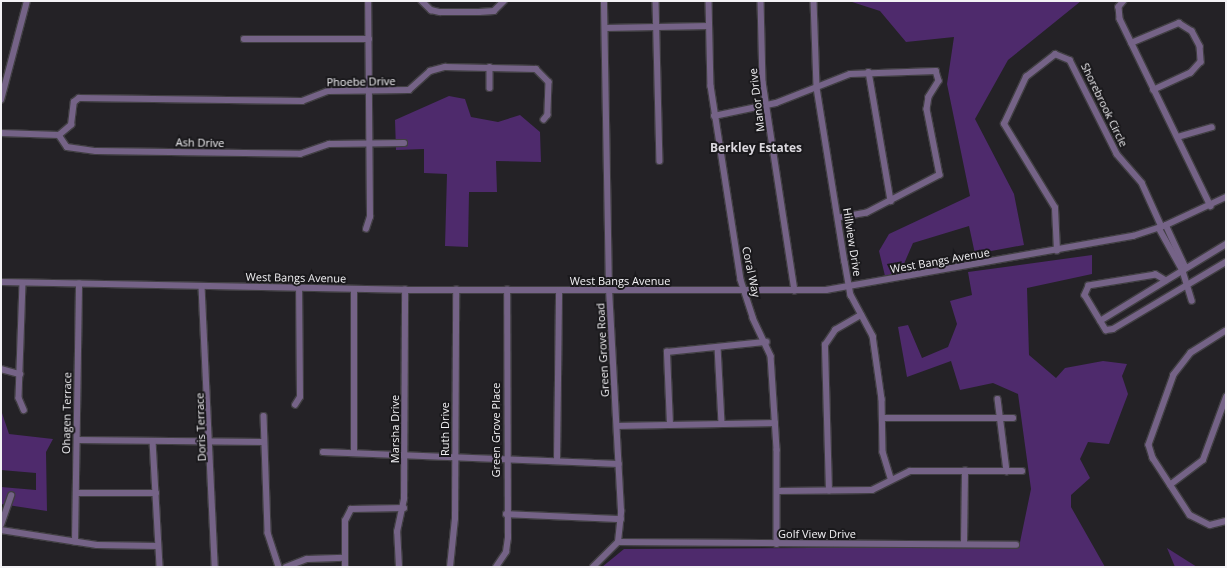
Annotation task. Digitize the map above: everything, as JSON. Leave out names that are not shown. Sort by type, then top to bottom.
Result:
[{"type":"street","points":[[1,100],[27,1]]},
{"type":"street","points":[[366,229],[370,217],[368,1]]},
{"type":"street","points":[[422,1],[431,10],[464,12],[494,11],[504,1]]},
{"type":"street","name":"Green Grove Road","points":[[604,1],[609,291],[621,519],[618,542]]},
{"type":"street","points":[[656,1],[660,161]]},
{"type":"street","name":"Coral Way","points":[[709,1],[714,116],[744,291],[771,356],[778,491],[777,544]]},
{"type":"street","name":"Manor Drive","points":[[761,1],[766,106],[795,291]]},
{"type":"street","name":"Hillview Drive","points":[[814,1],[817,88],[849,287],[861,315],[873,336],[882,418],[883,452],[891,478]]},
{"type":"street","points":[[1124,1],[1119,7],[1120,19],[1211,206]]},
{"type":"street","points":[[1131,43],[1179,23],[1192,31],[1200,46],[1200,62],[1191,73],[1154,90]]},
{"type":"street","points":[[604,28],[709,26]]},
{"type":"street","points":[[244,39],[368,39]]},
{"type":"street","name":"Shorebrook Circle","points":[[1057,251],[1055,208],[1004,124],[1026,77],[1055,54],[1070,60],[1117,154],[1142,183],[1162,227]]},
{"type":"street","points":[[490,67],[490,88]]},
{"type":"street","name":"Phoebe Drive","points":[[59,135],[71,125],[74,101],[84,98],[302,102],[328,92],[409,90],[436,68],[531,67],[543,74],[549,86],[548,115],[544,120]]},
{"type":"street","points":[[714,116],[766,106],[817,88],[841,76],[869,72],[938,73],[939,81],[928,97],[927,109],[941,173],[935,180],[864,214],[838,218]]},
{"type":"street","points":[[869,72],[891,201]]},
{"type":"street","points":[[1178,137],[1212,126]]},
{"type":"street","points":[[1,133],[59,135]]},
{"type":"street","name":"Ash Drive","points":[[59,135],[67,148],[84,151],[300,154],[329,144],[404,143]]},
{"type":"street","name":"West Bangs Avenue","points":[[1,282],[354,290],[795,291],[849,287],[1057,251],[1162,227],[1211,206],[1226,197]]},
{"type":"street","points":[[1162,227],[1183,271],[1192,301]]},
{"type":"street","points":[[1100,321],[1226,244]]},
{"type":"street","points":[[1166,281],[1156,275],[1089,286],[1085,295],[1106,330],[1113,329],[1226,262]]},
{"type":"street","points":[[23,283],[19,398],[24,410]]},
{"type":"street","name":"Ohagen Terrace","points":[[75,542],[80,284]]},
{"type":"street","name":"Doris Terrace","points":[[202,287],[212,442],[216,567]]},
{"type":"street","points":[[295,405],[300,397],[299,288]]},
{"type":"street","points":[[354,290],[354,453]]},
{"type":"street","name":"Marsha Drive","points":[[398,567],[397,532],[404,508],[405,290]]},
{"type":"street","name":"Ruth Drive","points":[[450,567],[455,457],[456,290]]},
{"type":"street","name":"Green Grove Place","points":[[496,567],[507,547],[507,290]]},
{"type":"street","points":[[557,461],[559,291]]},
{"type":"street","points":[[829,492],[824,345],[835,330],[861,315]]},
{"type":"street","points":[[1226,331],[1191,353],[1181,364],[1174,375],[1150,435],[1153,458],[1170,485],[1199,523],[1219,525],[1226,521]]},
{"type":"street","points":[[670,425],[668,352],[766,342]]},
{"type":"street","points":[[718,346],[722,424]]},
{"type":"street","points":[[1,369],[20,374]]},
{"type":"street","points":[[1170,485],[1203,460],[1226,397]]},
{"type":"street","points":[[998,399],[1007,471]]},
{"type":"street","points":[[264,416],[268,533],[279,567]]},
{"type":"street","points":[[882,418],[1013,418]]},
{"type":"street","points":[[617,426],[775,424]]},
{"type":"street","points":[[77,440],[264,442]]},
{"type":"street","points":[[153,441],[160,567]]},
{"type":"street","points":[[323,452],[619,464]]},
{"type":"street","points":[[778,491],[829,492],[872,490],[891,478],[910,471],[1022,471]]},
{"type":"street","points":[[964,544],[965,471]]},
{"type":"street","points":[[76,493],[156,493]]},
{"type":"street","points":[[1,525],[11,496]]},
{"type":"street","points":[[345,567],[345,521],[351,509],[404,508]]},
{"type":"street","points":[[506,514],[621,519]]},
{"type":"street","points":[[1,530],[75,542],[158,546]]},
{"type":"street","points":[[592,567],[618,542]]},
{"type":"street","name":"Golf View Drive","points":[[618,542],[1016,545]]},
{"type":"street","points":[[286,567],[307,559],[345,558]]},
{"type":"shaded area","points":[[849,1],[1081,1],[1008,60],[975,119],[1014,194],[1024,245],[975,254],[969,226],[913,243],[900,273],[885,276],[879,251],[889,234],[970,196],[947,84],[954,37],[906,42],[880,11]]},
{"type":"shaded area","points":[[449,96],[465,99],[471,117],[498,122],[520,115],[540,132],[541,162],[496,161],[497,192],[469,192],[468,247],[445,246],[447,174],[424,173],[424,149],[396,150],[395,120]]},
{"type":"shaded area","points":[[1092,255],[1092,274],[1027,288],[1029,355],[1056,378],[1065,368],[1103,361],[1127,364],[1122,376],[1128,394],[1109,444],[1088,442],[1080,459],[1090,478],[1071,495],[1071,507],[1105,567],[602,567],[624,549],[1019,547],[1031,489],[1018,394],[993,383],[960,390],[951,361],[907,377],[898,327],[908,325],[922,358],[948,347],[957,324],[950,301],[972,295],[968,272]]},
{"type":"shaded area","points":[[1,410],[9,434],[53,439],[46,452],[47,511],[1,504],[1,487],[36,490],[36,473],[1,470]]},
{"type":"shaded area","points":[[1167,548],[1197,567],[1175,567]]},
{"type":"district","name":"Berkley Estates","points":[[756,148]]}]
